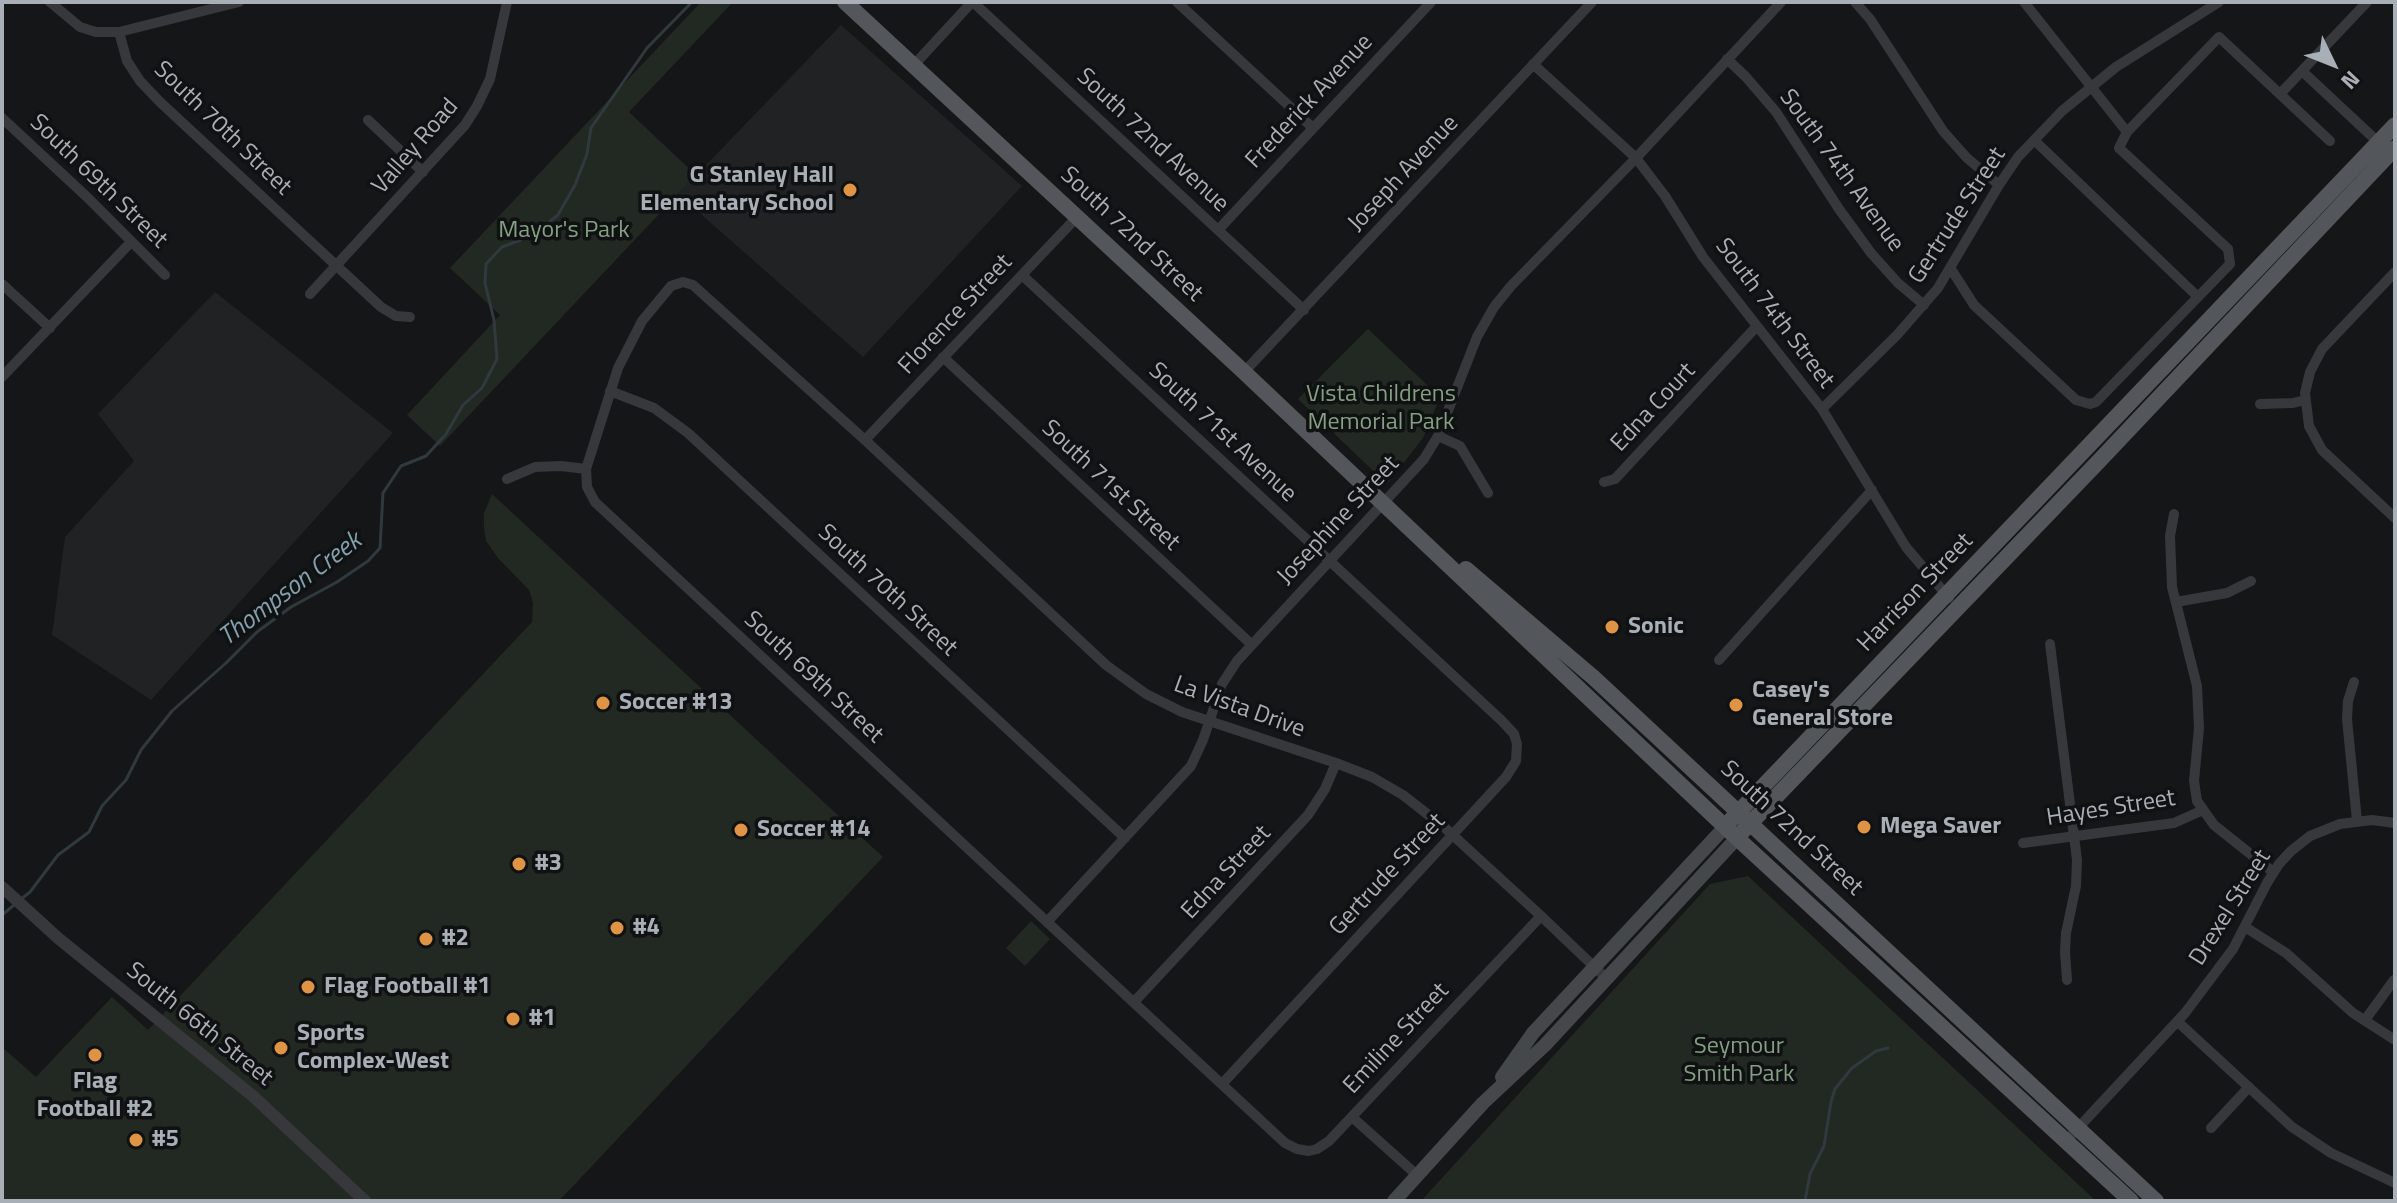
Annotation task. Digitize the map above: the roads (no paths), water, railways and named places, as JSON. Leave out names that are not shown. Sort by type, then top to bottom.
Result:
[{"type":"main road","name":"South 72nd Street","points":[[845,2],[1384,503],[1731,832],[2131,1201]]},
{"type":"main road","name":"Harrison Street","points":[[1952,602],[2395,125]]},
{"type":"main road","name":"Harrison Street","points":[[1394,1201],[1483,1103],[1545,1045],[1600,972],[1743,819],[2395,148]]},
{"type":"main road","name":"South 72nd Street","points":[[1384,503],[1408,519],[1594,678],[2156,1201]]},
{"type":"street","points":[[50,2],[80,27],[96,32],[119,32],[203,7],[239,2]]},
{"type":"street","name":"Valley Road","points":[[310,294],[465,125],[490,79],[507,2]]},
{"type":"street","points":[[913,66],[972,2]]},
{"type":"street","name":"South 72nd Avenue","points":[[972,2],[1304,310]]},
{"type":"street","points":[[1177,2],[1313,128]]},
{"type":"street","name":"Frederick Avenue","points":[[1219,229],[1431,2]]},
{"type":"street","name":"Joseph Avenue","points":[[1244,372],[1592,2]]},
{"type":"street","name":"Josephine Street","points":[[1047,922],[1191,766],[1227,676],[1251,644],[1424,459],[1438,436],[1463,367],[1494,307],[1781,2]]},
{"type":"street","points":[[1855,2],[1870,19],[1943,131],[1967,158],[1999,185]]},
{"type":"street","points":[[2024,2],[2127,132]]},
{"type":"street","name":"Gertrude Street","points":[[1822,409],[1924,305],[1951,269],[2018,157],[2062,111],[2199,7],[2219,2]]},
{"type":"street","points":[[2280,94],[2367,2]]},
{"type":"street","name":"South 70th Street","points":[[119,32],[127,61],[140,81],[160,102],[381,307],[396,316],[410,317]]},
{"type":"street","points":[[1951,269],[1974,305],[2076,400],[2090,404],[2096,402],[2230,264],[2228,249],[2119,148],[2127,132],[2219,37],[2330,141]]},
{"type":"street","name":"South 74th Avenue","points":[[1727,59],[1776,112],[1871,253],[1898,283],[1924,305]]},
{"type":"street","name":"South 74th Street","points":[[1533,64],[1636,158],[1665,196],[1703,257],[1822,409],[1906,547],[1952,602]]},
{"type":"street","points":[[2302,71],[2378,142]]},
{"type":"street","name":"South 69th Street","points":[[2,118],[165,275]]},
{"type":"street","points":[[368,120],[423,172]]},
{"type":"street","points":[[2034,140],[2198,297]]},
{"type":"street","name":"Florence Street","points":[[865,440],[1077,217]]},
{"type":"street","points":[[2,377],[131,242]]},
{"type":"street","points":[[2395,272],[2322,349],[2310,372],[2305,400],[2309,426],[2322,450],[2395,518]]},
{"type":"street","name":"South 71st Avenue","points":[[1022,275],[1464,688]]},
{"type":"street","name":"La Vista Drive","points":[[610,391],[622,358],[642,321],[663,294],[677,283],[695,286],[1106,665],[1159,701],[1210,723],[1336,763],[1395,790],[1452,835],[1600,972]]},
{"type":"street","points":[[2,284],[50,328]]},
{"type":"street","name":"Edna Court","points":[[1604,482],[1615,479],[1756,327]]},
{"type":"street","name":"South 71st Street","points":[[943,357],[1251,644]]},
{"type":"street","points":[[507,479],[535,467],[586,469],[610,391]]},
{"type":"street","name":"South 70th Street","points":[[610,391],[644,402],[680,426],[1125,838]]},
{"type":"street","points":[[2260,404],[2305,400]]},
{"type":"street","points":[[1438,436],[1460,446],[1488,493]]},
{"type":"street","name":"South 69th Street","points":[[586,469],[587,487],[600,507],[1271,1131]]},
{"type":"street","points":[[1719,660],[1872,490]]},
{"type":"street","points":[[2174,514],[2170,559],[2176,602],[2197,686],[2199,728],[2194,781],[2197,801],[2214,825],[2273,872]]},
{"type":"street","points":[[2176,602],[2227,593],[2251,581]]},
{"type":"street","points":[[2050,644],[2078,874],[2066,933],[2067,980]]},
{"type":"street","points":[[2354,682],[2347,719],[2357,821]]},
{"type":"street","name":"Gertrude Street","points":[[1222,1084],[1510,772],[1517,755],[1516,739],[1464,688]]},
{"type":"street","name":"Edna Street","points":[[1134,1002],[1308,815],[1321,796],[1336,763]]},
{"type":"street","name":"Hayes Street","points":[[2023,843],[2174,823],[2203,810]]},
{"type":"street","name":"Drexel Street","points":[[2066,1141],[2178,1022],[2214,976],[2245,927],[2273,872],[2291,851],[2310,836],[2340,824],[2372,820],[2395,823]]},
{"type":"street","name":"South 66th Street","points":[[2,887],[58,938],[254,1097],[365,1201]]},
{"type":"street","name":"Emiline Street","points":[[1271,1131],[1293,1148],[1309,1151],[1329,1141],[1541,916]]},
{"type":"street","points":[[2245,927],[2286,953],[2334,997],[2395,1040]]},
{"type":"street","points":[[2365,1020],[2394,980]]},
{"type":"street","points":[[2178,1022],[2292,1127],[2316,1144],[2395,1183]]},
{"type":"street","points":[[2211,1128],[2249,1087]]},
{"type":"street","points":[[1352,1117],[1418,1176]]},
{"type":"waterway","name":"Thompson Creek","points":[[20,900],[30,892],[58,855],[89,832],[102,806],[126,780],[141,750],[172,711],[257,632],[291,607],[368,561],[380,548],[383,493],[401,466],[426,456],[446,434],[463,405],[482,388],[497,359],[494,320],[485,283],[486,264],[502,247],[531,236],[558,215],[575,185],[587,154],[591,128],[647,48],[692,2]]},
{"type":"waterway","name":"Thompson Creek","points":[[2,915],[14,905]]},
{"type":"waterway","points":[[1805,1201],[1810,1174],[1824,1146],[1835,1089],[1852,1068],[1876,1051],[1888,1048]]},
{"type":"place","name":"G Stanley Hall Elementary School","points":[[850,190]]},
{"type":"place","name":"Sonic","points":[[1612,627]]},
{"type":"place","name":"Soccer #13","points":[[603,703]]},
{"type":"place","name":"Casey's General Store","points":[[1736,705]]},
{"type":"place","name":"Mega Saver","points":[[1864,827]]},
{"type":"place","name":"Soccer #14","points":[[741,830]]},
{"type":"place","name":"#3","points":[[519,864]]},
{"type":"place","name":"#4","points":[[617,928]]},
{"type":"place","name":"#2","points":[[426,939]]},
{"type":"place","name":"Flag Football #1","points":[[308,987]]},
{"type":"place","name":"#1","points":[[513,1019]]},
{"type":"place","name":"Sports Complex-West","points":[[281,1048]]},
{"type":"place","name":"Flag Football #2","points":[[95,1055]]},
{"type":"place","name":"#5","points":[[136,1140]]},
{"type":"park label","name":"Mayor's Park","points":[[564,231]]},
{"type":"park label","name":"Vista Childrens Memorial Park","points":[[1381,409]]},
{"type":"park label","name":"Seymour Smith Park","points":[[1739,1061]]}]
